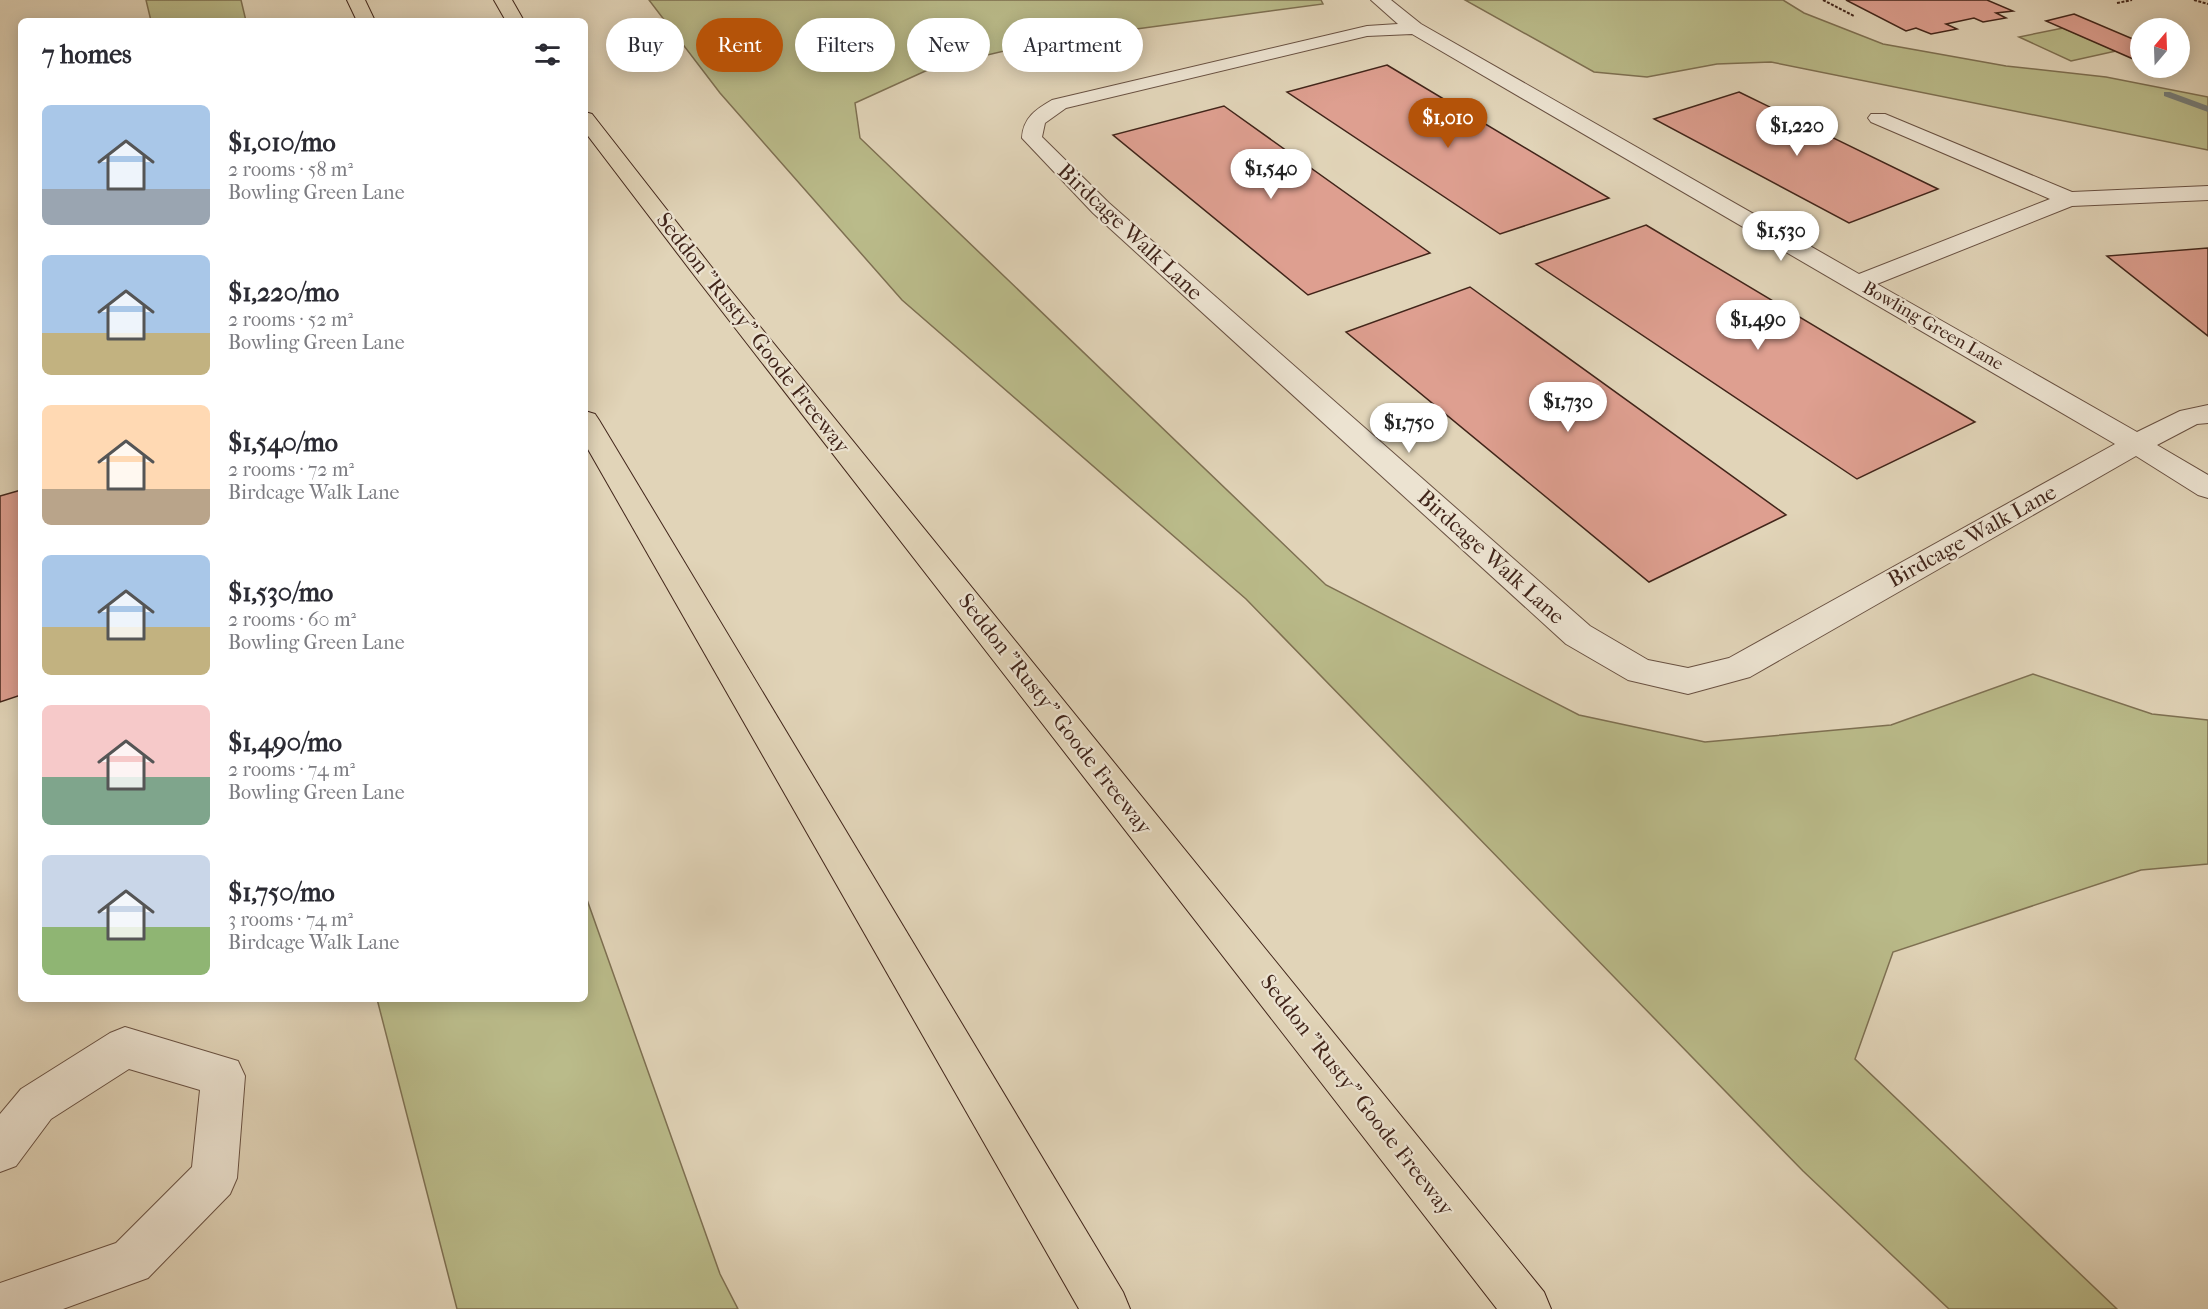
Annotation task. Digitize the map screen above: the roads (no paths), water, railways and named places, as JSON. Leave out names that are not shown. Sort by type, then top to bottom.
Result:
[{"type":"highway","points":[[356,0],[365,18]]},
{"type":"highway","points":[[503,0],[513,18]]},
{"type":"highway","name":"Seddon \"Rusty\" Goode Freeway","points":[[588,122],[702,270],[1527,1309]]},
{"type":"highway","points":[[588,425],[1106,1309]]},
{"type":"street","name":"Bowling Green Lane","points":[[1380,0],[1415,28],[2136,444],[2208,488]]},
{"type":"street","name":"Birdcage Walk Lane","points":[[1415,28],[1367,31],[1059,104],[1037,117],[1031,128],[1032,138],[1101,208],[1578,635],[1640,671],[1688,681],[1738,668],[2136,444]]},
{"type":"street","points":[[1878,118],[2069,199]]},
{"type":"street","points":[[1858,283],[2069,199],[2208,193]]},
{"type":"street","points":[[2136,444],[2190,417],[2208,414]]},
{"type":"street","points":[[0,1150],[36,1104],[125,1047],[223,1076],[214,1178],[130,1261],[0,1307]]},
{"type":"waterway","points":[[2167,94],[2208,109]]}]
